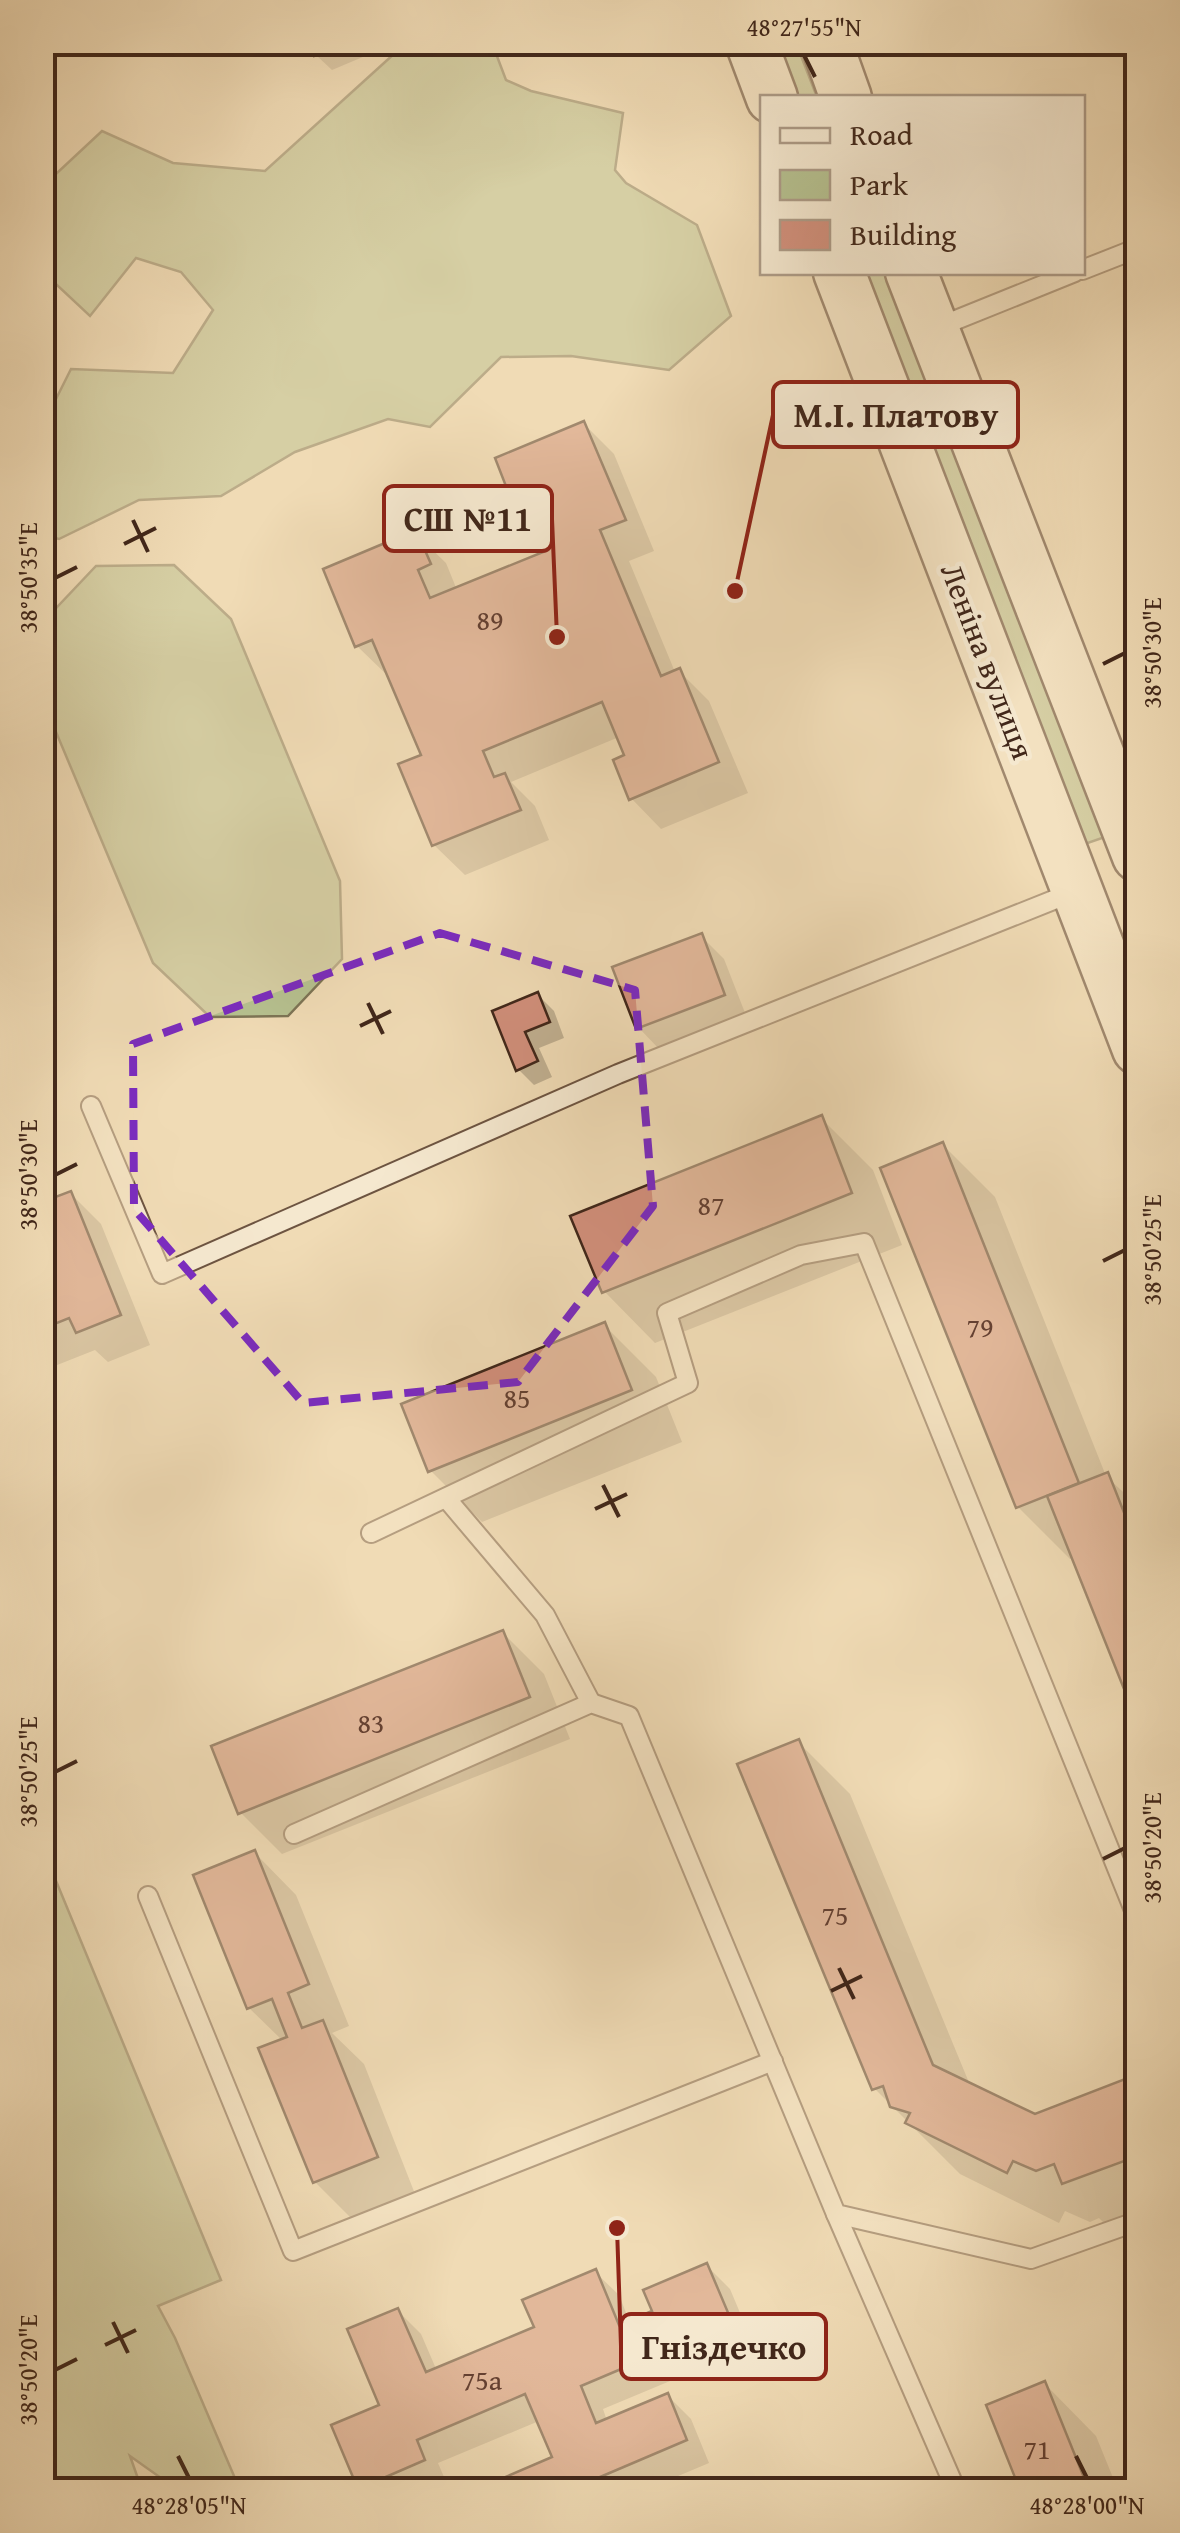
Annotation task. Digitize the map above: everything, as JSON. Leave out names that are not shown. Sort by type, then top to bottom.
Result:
[{"type":"street","points":[[751,42],[771,95]]},
{"type":"street","points":[[826,42],[845,95]]},
{"type":"street","name":"Леніна вулиця","points":[[840,275],[1138,1049]]},
{"type":"street","points":[[912,275],[1138,856]]},
{"type":"street","points":[[1076,890],[1138,866]]},
{"type":"lane","points":[[1085,269],[1138,248]]},
{"type":"lane","points":[[932,329],[1067,275]]},
{"type":"lane","points":[[91,1106],[162,1274],[618,1074],[1076,890]]},
{"type":"lane","points":[[372,1533],[688,1383],[667,1312],[801,1255],[864,1244],[1138,1920]]},
{"type":"lane","points":[[446,1498],[544,1615],[592,1703],[629,1716],[836,2214],[956,2490]]},
{"type":"lane","points":[[294,1834],[592,1703]]},
{"type":"lane","points":[[148,1896],[293,2251],[773,2061]]},
{"type":"lane","points":[[836,2214],[1032,2259],[1138,2221]]},
{"type":"highlighted area","points":[[440,933],[635,990],[653,1206],[518,1382],[303,1403],[134,1209],[133,1044]]},
{"type":"green space","points":[[398,43],[492,43],[506,80],[531,91],[623,113],[615,170],[626,183],[697,225],[731,316],[669,370],[571,356],[501,357],[430,427],[388,419],[295,452],[221,496],[139,500],[59,539],[43,535],[43,425],[71,369],[173,373],[213,310],[181,272],[136,258],[90,316],[43,272],[43,186],[102,131],[173,163],[265,171],[395,53]]},
{"type":"green space","points":[[770,43],[796,43],[816,95],[791,95]]},
{"type":"green space","points":[[861,275],[886,275],[1105,837],[1082,845]]},
{"type":"green space","points":[[174,565],[231,619],[340,881],[342,959],[288,1016],[210,1017],[153,963],[43,701],[43,622],[96,566]]},
{"type":"green space","points":[[54,1876],[221,2280],[158,2306],[240,2490],[165,2490],[161,2478],[130,2456],[142,2490],[43,2490],[42,1882]]},
{"type":"building","points":[[308,42],[346,42],[314,56]]},
{"type":"building","points":[[584,421],[626,520],[600,530],[661,676],[680,668],[719,762],[629,800],[613,760],[624,755],[602,702],[483,751],[494,777],[505,773],[521,810],[432,846],[398,764],[421,755],[372,640],[355,647],[323,569],[416,530],[431,564],[418,570],[430,598],[548,550],[524,493],[511,499],[495,458]]},
{"type":"building","points":[[702,933],[725,995],[636,1029],[612,967]]},
{"type":"building","points":[[538,992],[550,1022],[525,1032],[538,1061],[516,1071],[492,1011]]},
{"type":"building","points":[[822,1115],[852,1193],[602,1293],[570,1216]]},
{"type":"building","points":[[943,1142],[1079,1483],[1016,1508],[880,1168]]},
{"type":"building","points":[[71,1191],[121,1315],[76,1333],[69,1318],[42,1329],[42,1202]]},
{"type":"building","points":[[605,1322],[632,1390],[428,1472],[401,1404]]},
{"type":"building","points":[[1108,1472],[1138,1548],[1138,1724],[1047,1496]]},
{"type":"building","points":[[503,1630],[530,1697],[238,1814],[211,1746]]},
{"type":"building","points":[[799,1739],[933,2065],[1035,2114],[1138,2074],[1138,2156],[1062,2184],[1054,2164],[1036,2171],[1013,2161],[1007,2173],[905,2123],[910,2113],[890,2107],[883,2086],[872,2090],[737,1764]]},
{"type":"building","points":[[255,1850],[309,1984],[288,1993],[302,2028],[323,2020],[378,2157],[313,2183],[258,2048],[287,2037],[272,1999],[247,2009],[193,1875]]},
{"type":"building","points":[[707,2263],[732,2322],[581,2386],[596,2423],[668,2393],[687,2440],[586,2483],[589,2490],[506,2490],[501,2479],[552,2457],[525,2394],[417,2440],[425,2460],[358,2489],[331,2425],[379,2405],[347,2329],[398,2308],[426,2372],[534,2327],[522,2300],[596,2269],[619,2325],[652,2311],[643,2290]]},
{"type":"building","points":[[1045,2381],[1089,2490],[1020,2490],[986,2405]]},
{"type":"place","name":"М.І. Платову","points":[[735,591]]},
{"type":"place","name":"СШ №11","points":[[557,637]]},
{"type":"place","name":"Гніздечко","points":[[617,2228]]}]
